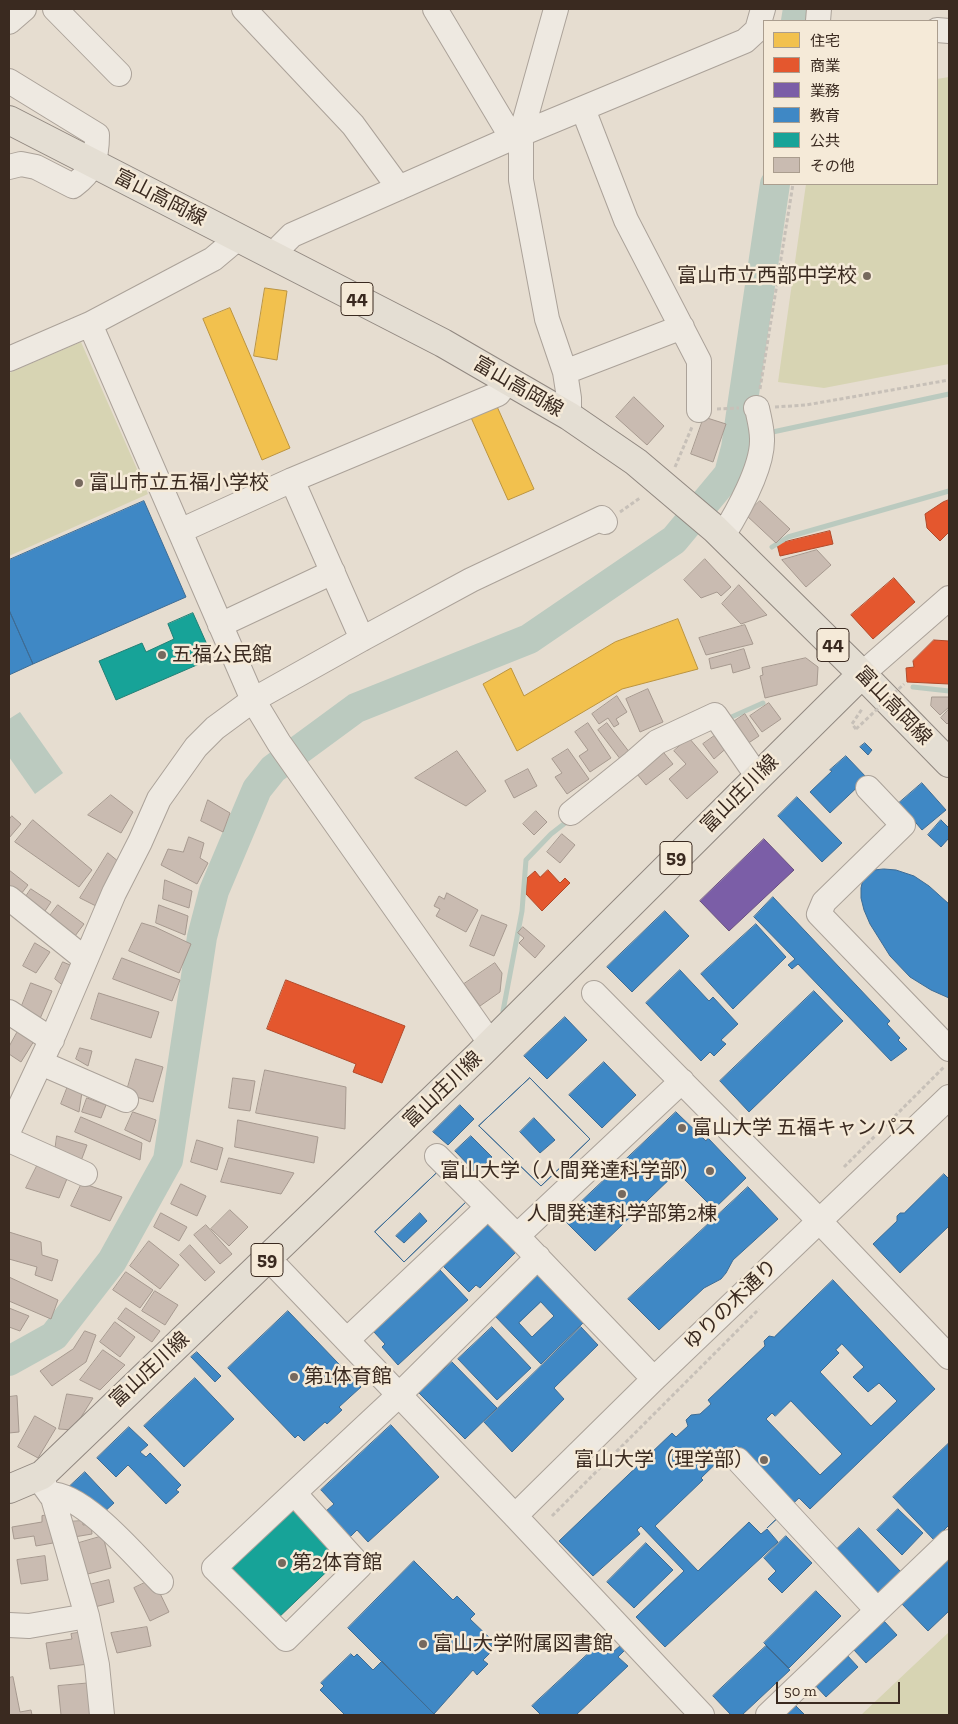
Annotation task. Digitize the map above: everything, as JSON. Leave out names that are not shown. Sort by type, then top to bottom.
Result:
[{"type":"main road","name":"富山高岡線","points":[[9,120],[442,342],[569,416],[636,462],[688,505],[862,674],[949,763]]},
{"type":"main road","name":"富山庄川線","points":[[9,1489],[46,1484],[126,1392],[491,1044],[862,674]]},
{"type":"street","points":[[9,22],[24,9]]},
{"type":"street","points":[[54,9],[119,74]]},
{"type":"street","points":[[244,9],[353,125],[399,188]]},
{"type":"street","points":[[435,9],[516,136],[523,190],[547,318],[565,372],[569,398],[569,416]]},
{"type":"street","points":[[516,136],[556,9]]},
{"type":"street","points":[[272,255],[292,235],[516,136],[745,41],[757,30],[763,9]]},
{"type":"street","points":[[9,81],[97,135],[94,164],[85,178],[73,186],[36,168],[21,164],[9,167]]},
{"type":"street","points":[[583,109],[626,220],[699,361],[699,410]]},
{"type":"street","points":[[9,359],[90,324],[213,258],[238,238]]},
{"type":"street","points":[[90,324],[252,700],[279,743],[491,1044]]},
{"type":"street","points":[[565,372],[682,327]]},
{"type":"street","points":[[180,531],[292,480],[498,394],[508,381]]},
{"type":"street","points":[[718,533],[731,522],[756,469],[759,421]]},
{"type":"street","points":[[292,480],[362,639]]},
{"type":"street","points":[[9,1130],[52,1040],[114,893],[159,799],[196,747],[216,728],[252,700],[362,639],[488,572],[602,518],[605,522]]},
{"type":"street","points":[[220,625],[333,572]]},
{"type":"street","points":[[862,674],[949,598]]},
{"type":"street","points":[[571,813],[658,742],[720,723],[758,776]]},
{"type":"street","points":[[868,788],[903,825],[824,902],[819,914],[949,1049]]},
{"type":"street","points":[[9,898],[85,959]]},
{"type":"street","points":[[594,993],[819,1221],[949,1357]]},
{"type":"street","points":[[9,1012],[52,1040]]},
{"type":"street","points":[[40,1063],[126,1100]]},
{"type":"street","points":[[517,1236],[682,1081]]},
{"type":"street","name":"ゆりの木通り","points":[[515,1516],[654,1379],[949,1097]]},
{"type":"street","points":[[9,1140],[85,1174]]},
{"type":"street","points":[[436,1156],[538,1257],[654,1379]]},
{"type":"street","points":[[347,1340],[488,1207]]},
{"type":"street","points":[[294,1493],[360,1566],[286,1638],[214,1568],[294,1493],[399,1395],[538,1257]]},
{"type":"street","points":[[268,1258],[702,1715]]},
{"type":"street","points":[[738,1460],[877,1610]]},
{"type":"street","points":[[46,1484],[90,1512],[105,1524],[161,1582]]},
{"type":"street","points":[[46,1484],[53,1498],[87,1616],[97,1666],[102,1715]]},
{"type":"street","points":[[768,1715],[949,1542]]},
{"type":"street","points":[[9,1625],[29,1626],[87,1616]]},
{"type":"path","points":[[793,185],[759,421],[806,406],[949,380]]},
{"type":"path","points":[[675,468],[699,410]]},
{"type":"path","points":[[605,522],[640,498]]},
{"type":"path","points":[[862,709],[852,724],[856,729],[904,684]]},
{"type":"path","points":[[552,1516],[763,1305]]},
{"type":"shaded area","name":"富山市立西部中学校","points":[[949,77],[949,364],[824,388],[778,382],[806,185],[938,185],[938,79]]},
{"type":"shaded area","points":[[81,342],[148,494],[9,556],[9,373]]},
{"type":"shaded area","points":[[20,712],[63,773],[35,794],[9,757],[9,719]]},
{"type":"shaded area","points":[[949,1632],[949,1715],[861,1715]]},
{"type":"building: 住宅","points":[[265,288],[287,291],[277,360],[254,356]]},
{"type":"building: 住宅","points":[[230,308],[290,448],[262,460],[203,319]]},
{"type":"building: 住宅","points":[[495,402],[534,489],[508,500],[469,413]]},
{"type":"building: 住宅","points":[[678,619],[698,669],[622,689],[517,751],[483,684],[511,668],[524,696],[615,642]]},
{"type":"building: 商業","points":[[949,500],[949,532],[940,541],[927,528],[925,514]]},
{"type":"building: 商業","points":[[830,531],[833,544],[780,556],[777,544]]},
{"type":"building: 商業","points":[[894,578],[915,602],[873,639],[851,615]]},
{"type":"building: 商業","points":[[934,640],[949,641],[949,684],[907,682],[906,668],[914,667],[913,661]]},
{"type":"building: 商業","points":[[548,870],[560,883],[565,878],[570,883],[542,911],[526,894],[527,878],[535,871],[540,877]]},
{"type":"building: 商業","points":[[286,980],[405,1026],[382,1083],[353,1072],[356,1064],[267,1029]]},
{"type":"building: 業務","points":[[764,839],[794,870],[729,931],[700,901]]},
{"type":"building: 教育","points":[[144,501],[186,597],[33,664],[9,610],[9,560]]},
{"type":"building: 教育","points":[[9,610],[33,664],[9,675]]},
{"type":"building: 教育","points":[[865,743],[872,750],[868,755],[860,747]]},
{"type":"building: 教育","points":[[846,756],[867,778],[830,813],[810,792]]},
{"type":"building: 教育","points":[[922,783],[946,810],[922,830],[899,803]]},
{"type":"building: 教育","points":[[797,797],[842,843],[822,862],[778,816]]},
{"type":"building: 教育","points":[[941,820],[949,828],[949,838],[941,847],[928,835]]},
{"type":"building: 教育","points":[[884,869],[896,870],[914,876],[929,886],[949,904],[949,998],[910,977],[890,956],[870,924],[861,898],[863,879],[868,873]]},
{"type":"building: 教育","points":[[773,897],[890,1021],[887,1024],[907,1049],[891,1061],[798,964],[792,969],[788,965],[795,959],[754,917]]},
{"type":"building: 教育","points":[[665,911],[689,936],[632,992],[607,967]]},
{"type":"building: 教育","points":[[756,924],[786,957],[733,1009],[701,974]]},
{"type":"building: 教育","points":[[680,970],[709,1001],[713,997],[738,1024],[721,1040],[726,1044],[714,1056],[710,1052],[701,1061],[646,1003]]},
{"type":"building: 教育","points":[[814,991],[843,1021],[749,1112],[720,1081]]},
{"type":"building: 教育","points":[[565,1017],[587,1040],[547,1079],[524,1056]]},
{"type":"building: 教育","points":[[604,1062],[636,1095],[602,1128],[569,1095]]},
{"type":"building: 教育","points":[[530,1078],[590,1139],[541,1186],[479,1126]],"holes":[[[534,1118],[555,1140],[540,1153],[520,1132]]]},
{"type":"building: 教育","points":[[530,1078],[590,1139],[541,1186],[479,1126]]},
{"type":"building: 教育","points":[[460,1105],[474,1119],[448,1145],[433,1132]]},
{"type":"building: 教育","name":"人間発達科学部第2棟","points":[[676,1112],[706,1141],[708,1138],[746,1178],[714,1209],[677,1172],[595,1251],[563,1219]]},
{"type":"building: 教育","points":[[471,1136],[492,1157],[476,1173],[455,1151]]},
{"type":"building: 教育","points":[[440,1170],[469,1199],[404,1262],[375,1232]],"holes":[[[420,1213],[427,1221],[404,1243],[396,1236]]]},
{"type":"building: 教育","points":[[440,1170],[469,1199],[404,1262],[375,1232]]},
{"type":"building: 教育","points":[[944,1174],[949,1179],[949,1226],[900,1273],[873,1244],[897,1221],[897,1216],[900,1213],[904,1213]]},
{"type":"building: 教育","points":[[748,1187],[778,1219],[733,1260],[721,1279],[704,1288],[659,1330],[628,1299]]},
{"type":"building: 教育","points":[[489,1221],[518,1250],[480,1288],[476,1285],[469,1292],[443,1266]]},
{"type":"building: 教育","points":[[440,1270],[468,1300],[398,1365],[382,1347],[385,1344],[374,1332]]},
{"type":"building: 教育","points":[[536,1272],[584,1322],[541,1364],[493,1314]],"holes":[[[541,1302],[554,1316],[532,1337],[519,1323]]]},
{"type":"building: 教育","points":[[833,1280],[935,1389],[810,1509],[799,1498],[767,1528],[791,1505],[734,1446],[701,1478],[703,1480],[655,1526],[698,1571],[749,1522],[761,1534],[767,1529],[778,1542],[665,1647],[636,1617],[684,1571],[641,1526],[637,1530],[640,1534],[593,1576],[559,1541],[672,1433],[676,1437],[688,1426],[686,1420],[691,1415],[700,1414],[711,1404],[708,1400],[765,1346],[764,1341],[769,1336],[774,1337]],"holes":[[[842,1344],[864,1367],[853,1377],[868,1392],[879,1383],[897,1401],[871,1426],[820,1372],[839,1353],[836,1350]],[[791,1401],[842,1454],[820,1475],[766,1419],[772,1413],[775,1416]]]},
{"type":"building: 教育","name":"第1体育館","points":[[288,1311],[361,1387],[339,1407],[342,1410],[304,1441],[298,1435],[295,1438],[228,1368]]},
{"type":"building: 教育","points":[[492,1327],[531,1368],[497,1400],[458,1359]]},
{"type":"building: 教育","points":[[581,1327],[598,1345],[554,1388],[564,1399],[512,1452],[484,1422]]},
{"type":"building: 教育","points":[[197,1352],[221,1376],[215,1382],[191,1357]]},
{"type":"building: 教育","points":[[452,1362],[497,1408],[465,1439],[419,1393]]},
{"type":"building: 教育","points":[[195,1378],[234,1419],[184,1467],[144,1426]]},
{"type":"building: 教育","points":[[391,1425],[439,1477],[368,1542],[357,1530],[350,1537],[326,1511],[334,1504],[321,1490]]},
{"type":"building: 教育","points":[[129,1427],[148,1445],[140,1452],[146,1457],[150,1453],[181,1485],[176,1490],[179,1492],[166,1504],[128,1465],[116,1477],[97,1458]]},
{"type":"building: 教育","points":[[949,1443],[949,1525],[934,1540],[893,1497]]},
{"type":"building: 教育","points":[[85,1472],[114,1503],[101,1515],[69,1487]]},
{"type":"building: 教育","points":[[898,1509],[923,1533],[902,1555],[877,1530]]},
{"type":"building: 教育","points":[[859,1528],[901,1572],[879,1597],[835,1551]]},
{"type":"building: 教育","points":[[786,1536],[812,1563],[782,1593],[768,1579],[776,1571],[764,1558]]},
{"type":"building: 教育","points":[[646,1543],[673,1570],[634,1608],[607,1582]]},
{"type":"building: 教育","points":[[949,1557],[949,1611],[928,1631],[901,1603]]},
{"type":"building: 教育","points":[[414,1561],[453,1600],[457,1596],[475,1614],[470,1619],[495,1643],[491,1646],[494,1649],[483,1660],[488,1664],[477,1675],[473,1670],[434,1714],[348,1628]]},
{"type":"building: 教育","points":[[816,1591],[841,1616],[789,1668],[764,1643]]},
{"type":"building: 教育","points":[[884,1621],[897,1635],[866,1663],[854,1650]]},
{"type":"building: 教育","points":[[602,1641],[613,1652],[621,1645],[626,1649],[618,1657],[628,1666],[576,1715],[541,1715],[532,1706]]},
{"type":"building: 教育","points":[[766,1646],[790,1670],[742,1715],[731,1715],[713,1696]]},
{"type":"building: 教育","points":[[351,1654],[354,1657],[357,1654],[373,1670],[382,1661],[434,1714],[345,1715],[320,1690],[324,1686],[321,1683]]},
{"type":"building: 教育","points":[[846,1654],[858,1667],[826,1697],[814,1684]]},
{"type":"building: 教育","points":[[793,1703],[805,1715],[781,1715]]},
{"type":"building: 公共","name":"五福公民館","points":[[193,613],[213,658],[116,700],[99,661],[142,643],[146,652],[174,639],[168,624]]},
{"type":"building: 公共","name":"第2体育館","points":[[289,1506],[340,1559],[275,1621],[225,1568]]},
{"type":"building: その他","points":[[634,397],[664,426],[647,445],[616,417]]},
{"type":"building: その他","points":[[704,417],[726,424],[713,462],[691,454]]},
{"type":"building: その他","points":[[760,501],[790,529],[776,543],[746,515]]},
{"type":"building: その他","points":[[817,550],[831,565],[806,587],[782,560]]},
{"type":"building: その他","points":[[705,559],[731,587],[721,596],[717,592],[701,598],[684,580]]},
{"type":"building: その他","points":[[739,585],[767,615],[741,624],[722,604]]},
{"type":"building: その他","points":[[745,625],[753,644],[706,655],[699,638]]},
{"type":"building: その他","points":[[744,649],[750,668],[733,673],[731,664],[711,669],[709,659]]},
{"type":"building: その他","points":[[806,658],[818,667],[817,685],[765,698],[760,676],[763,675],[762,668]]},
{"type":"building: その他","points":[[648,689],[663,722],[640,732],[626,699]]},
{"type":"building: その他","points":[[617,696],[627,712],[616,719],[619,724],[614,727],[608,718],[599,724],[592,714]]},
{"type":"building: その他","points":[[932,697],[949,697],[949,707],[940,715],[931,706]]},
{"type":"building: その他","points":[[769,703],[781,719],[762,732],[750,716]]},
{"type":"building: その他","points":[[949,709],[949,722],[947,724],[941,718]]},
{"type":"building: その他","points":[[745,714],[759,736],[741,748],[726,727]]},
{"type":"building: その他","points":[[588,723],[611,758],[590,772],[579,756],[588,750],[575,732]]},
{"type":"building: その他","points":[[607,723],[630,753],[621,760],[598,730]]},
{"type":"building: その他","points":[[720,732],[730,745],[714,759],[703,744]]},
{"type":"building: その他","points":[[689,738],[718,772],[687,799],[669,779],[686,764],[674,751]]},
{"type":"building: その他","points":[[568,749],[589,779],[567,794],[555,777],[562,773],[552,759]]},
{"type":"building: その他","points":[[457,751],[486,791],[466,806],[415,778]]},
{"type":"building: その他","points":[[664,753],[673,764],[646,785],[637,774]]},
{"type":"building: その他","points":[[528,769],[537,786],[514,798],[505,781]]},
{"type":"building: その他","points":[[111,795],[133,812],[121,833],[88,815]]},
{"type":"building: その他","points":[[208,800],[230,813],[223,832],[201,821]]},
{"type":"building: その他","points":[[536,811],[547,822],[534,835],[523,824]]},
{"type":"building: その他","points":[[12,816],[21,824],[9,838],[9,820]]},
{"type":"building: その他","points":[[33,820],[92,870],[79,887],[15,842]]},
{"type":"building: その他","points":[[562,834],[575,845],[560,863],[547,852]]},
{"type":"building: その他","points":[[189,837],[204,843],[200,858],[208,863],[197,884],[161,865],[168,849],[183,852]]},
{"type":"building: その他","points":[[108,853],[119,862],[98,907],[80,898]]},
{"type":"building: その他","points":[[9,870],[28,885],[18,898],[9,890]]},
{"type":"building: その他","points":[[165,880],[192,891],[189,908],[163,899]]},
{"type":"building: その他","points":[[31,889],[51,902],[43,914],[23,901]]},
{"type":"building: その他","points":[[447,893],[478,910],[466,932],[436,916],[440,909],[434,906],[439,896],[444,899]]},
{"type":"building: その他","points":[[58,905],[84,924],[72,940],[46,921]]},
{"type":"building: その他","points":[[159,905],[188,916],[185,935],[156,923]]},
{"type":"building: その他","points":[[482,915],[507,925],[494,956],[470,946]]},
{"type":"building: その他","points":[[142,923],[191,944],[179,973],[129,951]]},
{"type":"building: その他","points":[[523,927],[545,946],[535,958],[519,943],[524,938],[518,933]]},
{"type":"building: その他","points":[[35,943],[50,952],[36,973],[23,966]]},
{"type":"building: その他","points":[[122,958],[180,980],[172,1001],[113,979]]},
{"type":"building: その他","points":[[63,962],[77,968],[66,988],[55,979]]},
{"type":"building: その他","points":[[495,963],[502,973],[500,992],[480,1006],[464,984]]},
{"type":"building: その他","points":[[31,983],[52,991],[39,1021],[19,1013]]},
{"type":"building: その他","points":[[99,993],[159,1012],[151,1038],[91,1019]]},
{"type":"building: その他","points":[[18,1031],[34,1041],[21,1062],[9,1054],[9,1047]]},
{"type":"building: その他","points":[[80,1048],[92,1051],[88,1066],[76,1059]]},
{"type":"building: その他","points":[[136,1059],[163,1067],[153,1102],[126,1094]]},
{"type":"building: その他","points":[[265,1070],[346,1087],[345,1129],[256,1113]]},
{"type":"building: その他","points":[[233,1078],[255,1081],[250,1111],[229,1108]]},
{"type":"building: その他","points":[[68,1086],[82,1092],[79,1112],[61,1104]]},
{"type":"building: その他","points":[[87,1098],[106,1105],[101,1118],[82,1112]]},
{"type":"building: その他","points":[[133,1112],[156,1120],[150,1142],[125,1130]]},
{"type":"building: その他","points":[[81,1117],[142,1143],[140,1160],[75,1132]]},
{"type":"building: その他","points":[[238,1120],[318,1137],[314,1163],[235,1147]]},
{"type":"building: その他","points":[[57,1136],[87,1145],[81,1161],[55,1151]]},
{"type":"building: その他","points":[[197,1140],[223,1148],[217,1170],[191,1162]]},
{"type":"building: その他","points":[[229,1158],[294,1173],[281,1194],[221,1182]]},
{"type":"building: その他","points":[[38,1164],[69,1174],[59,1198],[26,1188]]},
{"type":"building: その他","points":[[82,1183],[122,1197],[110,1221],[71,1206]]},
{"type":"building: その他","points":[[181,1184],[206,1196],[197,1216],[171,1204]]},
{"type":"building: その他","points":[[230,1210],[248,1227],[229,1246],[211,1229]]},
{"type":"building: その他","points":[[161,1213],[187,1227],[179,1241],[154,1227]]},
{"type":"building: その他","points":[[206,1225],[232,1254],[220,1264],[194,1235]]},
{"type":"building: その他","points":[[9,1232],[41,1242],[42,1255],[58,1260],[52,1281],[35,1275],[37,1267],[9,1259]]},
{"type":"building: その他","points":[[149,1241],[179,1265],[160,1289],[130,1266]]},
{"type":"building: その他","points":[[190,1245],[215,1272],[205,1281],[180,1255]]},
{"type":"building: その他","points":[[126,1272],[153,1290],[140,1308],[113,1290]]},
{"type":"building: その他","points":[[9,1277],[58,1300],[51,1319],[9,1301]]},
{"type":"building: その他","points":[[155,1291],[178,1305],[165,1325],[142,1311]]},
{"type":"building: その他","points":[[9,1308],[29,1316],[20,1331],[9,1327]]},
{"type":"building: その他","points":[[126,1308],[160,1331],[152,1342],[118,1319]]},
{"type":"building: その他","points":[[115,1322],[135,1337],[120,1357],[100,1342]]},
{"type":"building: その他","points":[[85,1331],[96,1335],[86,1362],[52,1386],[40,1371],[73,1349]]},
{"type":"building: その他","points":[[103,1350],[125,1365],[100,1390],[80,1380]]},
{"type":"building: その他","points":[[67,1394],[93,1398],[73,1430],[59,1429]]},
{"type":"building: その他","points":[[17,1396],[19,1432],[9,1433],[9,1397]]},
{"type":"building: その他","points":[[35,1416],[56,1428],[38,1458],[18,1447]]},
{"type":"building: その他","points":[[49,1515],[53,1543],[36,1546],[34,1536],[14,1539],[12,1527],[42,1522],[42,1516]]},
{"type":"building: その他","points":[[83,1521],[83,1525],[91,1524],[92,1534],[68,1538],[65,1522]]},
{"type":"building: その他","points":[[103,1536],[111,1568],[80,1576],[72,1545]]},
{"type":"building: その他","points":[[45,1556],[48,1580],[21,1584],[17,1560]]},
{"type":"building: その他","points":[[153,1579],[169,1612],[150,1621],[134,1588]]},
{"type":"building: その他","points":[[109,1580],[114,1602],[91,1608],[85,1586]]},
{"type":"building: その他","points":[[147,1627],[151,1646],[117,1653],[111,1633]]},
{"type":"building: その他","points":[[83,1632],[88,1664],[50,1669],[46,1643],[72,1639],[71,1634]]},
{"type":"building: その他","points":[[13,1677],[20,1712],[31,1710],[32,1715],[9,1715],[9,1678]]},
{"type":"building: その他","points":[[92,1683],[96,1715],[61,1715],[58,1686]]},
{"type":"waterway","points":[[796,20],[798,9]]},
{"type":"waterway","points":[[9,1361],[54,1336],[112,1261],[168,1160],[202,937],[214,891],[257,789],[273,769],[356,708],[529,639],[674,540],[729,474],[736,448],[775,185]]},
{"type":"waterway","points":[[768,433],[949,394]]},
{"type":"waterway","points":[[736,448],[755,438]]},
{"type":"waterway","points":[[772,547],[788,537],[949,491]]},
{"type":"waterway","points":[[913,687],[949,691]]},
{"type":"waterway","points":[[727,719],[763,703]]},
{"type":"waterway","points":[[503,1011],[522,911],[526,860],[551,834],[569,820]]},
{"type":"place","name":"富山市立西部中学校","points":[[867,276]]},
{"type":"place","name":"富山市立五福小学校","points":[[79,483]]},
{"type":"place","name":"五福公民館","points":[[162,655]]},
{"type":"place","name":"富山大学 五福キャンパス","points":[[682,1128]]},
{"type":"place","name":"富山大学（人間発達科学部）","points":[[710,1171]]},
{"type":"place","name":"人間発達科学部第2棟","points":[[622,1194]]},
{"type":"place","name":"第1体育館","points":[[294,1377]]},
{"type":"place","name":"富山大学（理学部）","points":[[764,1460]]},
{"type":"place","name":"第2体育館","points":[[282,1563]]},
{"type":"place","name":"富山大学附属図書館","points":[[423,1644]]}]
